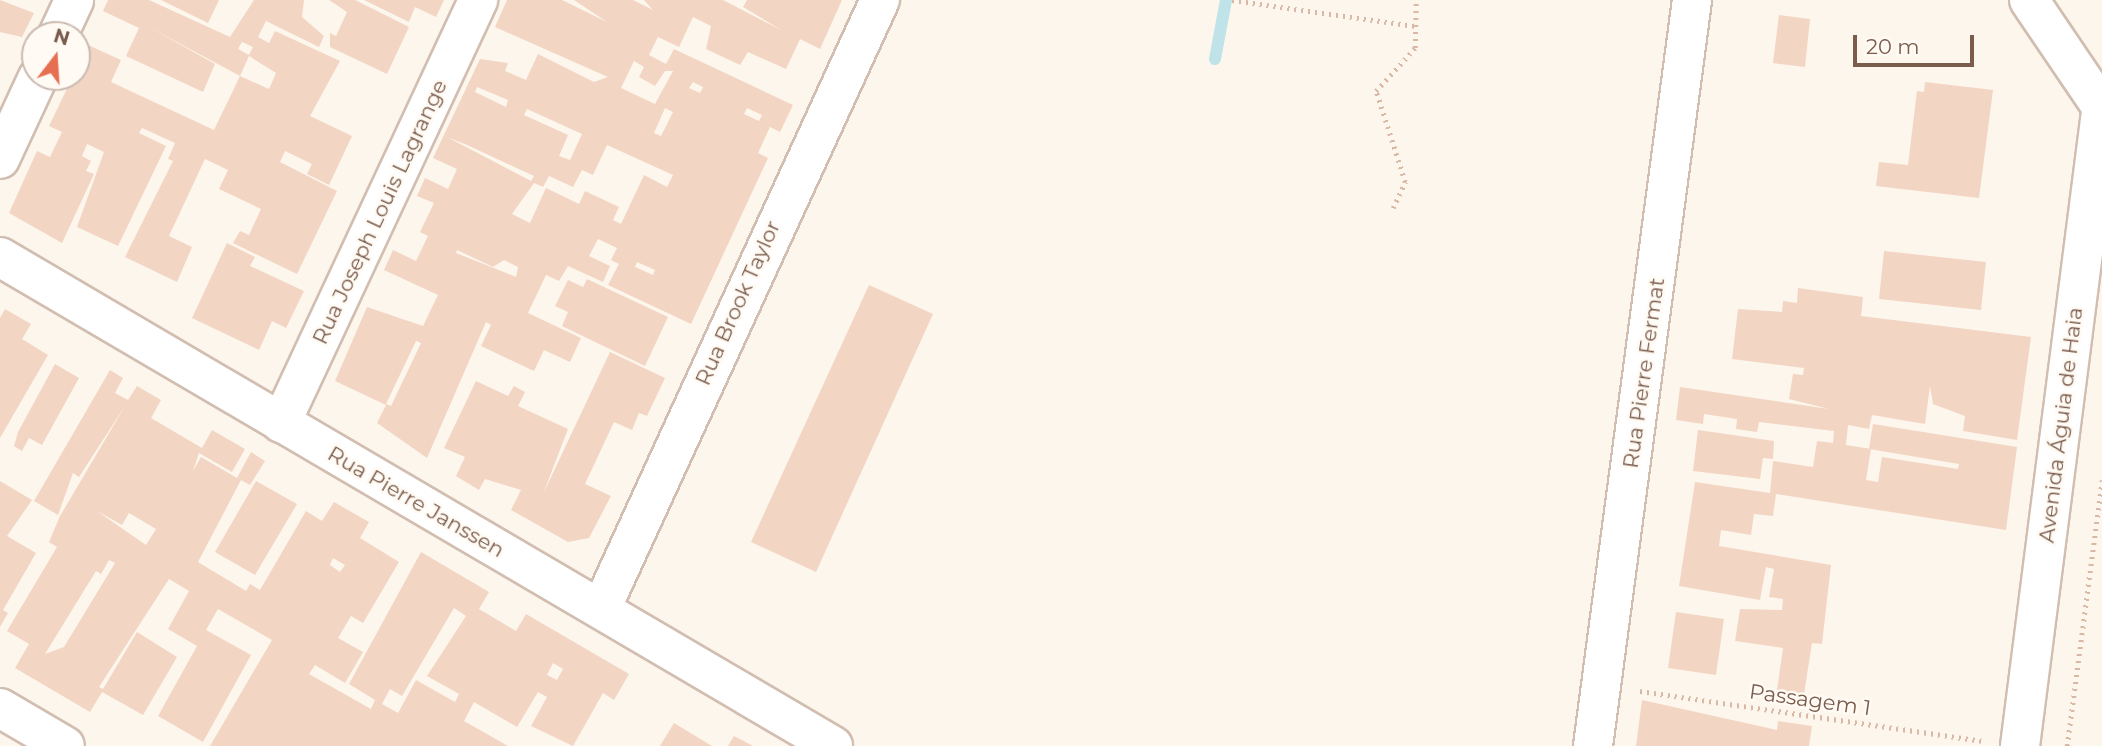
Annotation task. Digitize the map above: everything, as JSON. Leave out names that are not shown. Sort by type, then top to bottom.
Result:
[{"type":"street","points":[[64,21],[74,0]]},
{"type":"street","name":"Rua Joseph Louis Lagrange","points":[[281,423],[478,0]]},
{"type":"street","name":"Rua Brook Taylor","points":[[601,609],[880,0]]},
{"type":"street","name":"Rua Pierre Fermat","points":[[1593,746],[1692,0]]},
{"type":"street","points":[[2029,0],[2102,106]]},
{"type":"street","points":[[0,159],[32,91]]},
{"type":"street","name":"Avenida Águia de Haia","points":[[2003,744],[2102,106]]},
{"type":"street","name":"Rua Pierre Janssen","points":[[0,257],[833,746]]},
{"type":"street","points":[[20,727],[65,746]]},
{"type":"path","points":[[1232,0],[1415,26]]},
{"type":"path","points":[[1394,208],[1405,182],[1376,91],[1415,48],[1416,0]]},
{"type":"path","points":[[2067,746],[2102,480]]},
{"type":"path","name":"Passagem 1","points":[[1601,686],[2003,744]]},
{"type":"building","points":[[0,0],[34,13],[30,21],[21,21],[21,37],[0,32]]},
{"type":"building","points":[[108,0],[149,0],[230,37],[254,0],[304,0],[302,17],[324,36],[319,47],[266,21],[258,37],[269,43],[275,31],[340,61],[310,116],[352,136],[329,185],[307,174],[312,164],[285,151],[280,162],[337,191],[297,274],[233,243],[240,231],[249,235],[261,209],[219,189],[228,170],[205,159],[169,236],[192,247],[177,282],[125,257],[173,161],[168,159],[175,143],[142,128],[139,133],[166,146],[118,246],[77,227],[104,152],[87,144],[82,156],[91,161],[86,171],[94,174],[62,243],[9,213],[37,151],[50,157],[62,132],[49,126],[66,91],[91,91],[91,46],[121,60],[111,82],[214,130],[240,76],[147,26],[215,64],[203,92],[126,56],[139,28],[103,11]],"holes":[[[242,42],[253,47],[249,55],[238,49]],[[249,56],[276,73],[269,89],[240,76]]]},
{"type":"building","points":[[161,0],[219,0],[208,23]]},
{"type":"building","points":[[329,0],[355,0],[409,27],[387,74],[330,47],[330,33],[336,36],[347,12]]},
{"type":"building","points":[[364,0],[444,0],[436,17],[415,7],[409,22]]},
{"type":"building","points":[[507,0],[562,0],[607,22],[574,0],[633,0],[653,10],[644,0],[723,0],[783,31],[743,7],[747,0],[842,0],[820,49],[800,39],[786,69],[748,52],[740,65],[706,49],[711,26],[693,17],[679,47],[658,37],[649,55],[666,64],[674,49],[793,105],[780,132],[770,127],[758,153],[768,158],[691,324],[608,285],[619,264],[611,260],[617,248],[598,239],[589,256],[610,266],[603,282],[568,266],[559,281],[546,275],[528,313],[581,338],[570,362],[544,350],[534,371],[481,346],[491,325],[486,322],[427,458],[377,423],[386,405],[335,381],[367,307],[423,326],[438,295],[384,270],[393,250],[416,261],[428,236],[420,232],[434,203],[417,196],[425,178],[448,189],[457,169],[433,158],[480,59],[508,63],[505,71],[526,80],[538,54],[594,82],[608,77],[495,27]],"holes":[[[634,61],[644,67],[639,77],[655,86],[665,71],[673,71],[655,104],[621,88]],[[693,82],[703,87],[700,93],[689,88]],[[477,87],[508,100],[506,107],[475,92]],[[665,108],[673,112],[661,136],[654,133]],[[747,108],[762,115],[759,121],[744,114]],[[527,109],[582,134],[570,160],[559,156],[568,135],[524,115]],[[447,137],[467,145],[534,176],[531,181]],[[607,145],[673,175],[667,187],[644,175],[621,224],[613,220],[619,207],[585,191],[579,204],[546,188],[530,223],[512,214],[534,183],[543,187],[549,176],[573,187],[582,170],[593,175]],[[457,250],[493,267],[504,260],[518,267],[516,277],[456,253]],[[637,262],[655,270],[653,275],[635,267]],[[416,341],[421,343],[391,406],[386,404]]]},
{"type":"building","points":[[1779,15],[1810,19],[1805,67],[1773,63]]},
{"type":"building","points":[[1925,82],[1993,90],[1979,198],[1876,186],[1879,162],[1908,165],[1917,91],[1924,92]]},
{"type":"building","points":[[227,243],[255,257],[250,266],[304,291],[286,328],[272,321],[259,350],[192,318]]},
{"type":"building","points":[[1884,251],[1986,262],[1981,310],[1879,299]]},
{"type":"building","points":[[587,279],[668,317],[645,366],[562,326],[568,312],[555,306],[568,280],[583,287]]},
{"type":"building","points":[[869,285],[933,314],[816,572],[751,542]]},
{"type":"building","points":[[1798,288],[1863,297],[1861,316],[2031,337],[2017,440],[1963,431],[1965,416],[1933,404],[1930,386],[1925,424],[1872,415],[1869,429],[1848,425],[1846,445],[1869,449],[1873,424],[2017,447],[2006,530],[1776,494],[1773,516],[1754,514],[1751,535],[1721,530],[1719,546],[1831,565],[1822,644],[1812,643],[1804,694],[1777,690],[1783,648],[1735,641],[1740,609],[1782,610],[1783,599],[1769,597],[1774,569],[1766,567],[1760,600],[1679,586],[1695,482],[1770,493],[1773,461],[1813,467],[1817,441],[1833,443],[1834,431],[1759,422],[1757,432],[1736,429],[1737,419],[1704,414],[1703,424],[1676,420],[1680,387],[1829,409],[1789,399],[1793,374],[1803,375],[1804,368],[1732,359],[1738,309],[1782,312],[1783,301],[1797,303]],"holes":[[[1871,449],[1959,464],[1958,469],[1882,457],[1878,482],[1866,480]]]},
{"type":"building","points":[[5,309],[31,324],[22,339],[48,355],[0,438],[0,318]]},
{"type":"building","points":[[610,352],[665,378],[647,416],[639,413],[632,430],[614,422],[585,484],[611,496],[589,538],[568,542],[511,510],[521,490],[485,479],[479,490],[456,476],[465,457],[444,448],[476,381],[508,396],[514,386],[525,392],[518,406],[568,429],[543,494]]},
{"type":"building","points":[[55,364],[79,378],[42,445],[29,438],[22,451],[14,446],[18,432]]},
{"type":"building","points":[[110,370],[123,378],[115,393],[128,400],[137,386],[161,400],[151,418],[202,448],[212,430],[245,449],[232,472],[199,453],[193,471],[201,457],[237,478],[251,452],[265,461],[250,485],[241,480],[198,562],[246,591],[250,584],[260,590],[306,511],[322,521],[334,502],[369,522],[360,538],[399,562],[363,623],[351,616],[338,638],[363,652],[345,683],[315,665],[309,674],[371,709],[375,700],[349,684],[421,552],[489,592],[479,609],[516,631],[526,614],[629,674],[614,700],[603,693],[573,746],[531,726],[547,697],[538,692],[517,727],[474,702],[464,721],[508,746],[210,746],[272,640],[218,609],[206,630],[251,655],[203,742],[158,716],[197,646],[168,629],[189,591],[169,579],[99,687],[103,689],[137,632],[177,657],[143,715],[102,692],[90,712],[15,668],[29,644],[7,631],[57,547],[49,542],[60,516],[125,406],[79,477],[73,473],[58,515],[34,501]],"holes":[[[97,511],[122,525],[129,513],[156,529],[146,545]],[[333,558],[345,565],[340,572],[330,565]],[[109,560],[115,563],[64,647],[45,654],[96,571],[101,574]],[[454,608],[466,616],[427,676],[459,694],[455,702],[416,680],[398,713],[382,704],[390,689],[402,696]],[[553,663],[563,669],[557,680],[547,675]]]},
{"type":"building","points":[[1698,430],[1774,441],[1773,459],[1763,458],[1760,479],[1693,471]]},
{"type":"building","points":[[0,481],[32,500],[7,536],[36,553],[3,610],[8,613],[0,627]]},
{"type":"building","points":[[256,481],[297,504],[255,575],[215,552]]},
{"type":"building","points":[[1676,612],[1724,619],[1716,675],[1668,668]]},
{"type":"building","points":[[1642,700],[1777,730],[1778,721],[1812,726],[1809,746],[1636,746]]},
{"type":"building","points":[[674,723],[712,746],[660,746]]},
{"type":"building","points":[[734,736],[753,746],[728,746]]},
{"type":"waterway","points":[[1215,59],[1226,0]]}]
